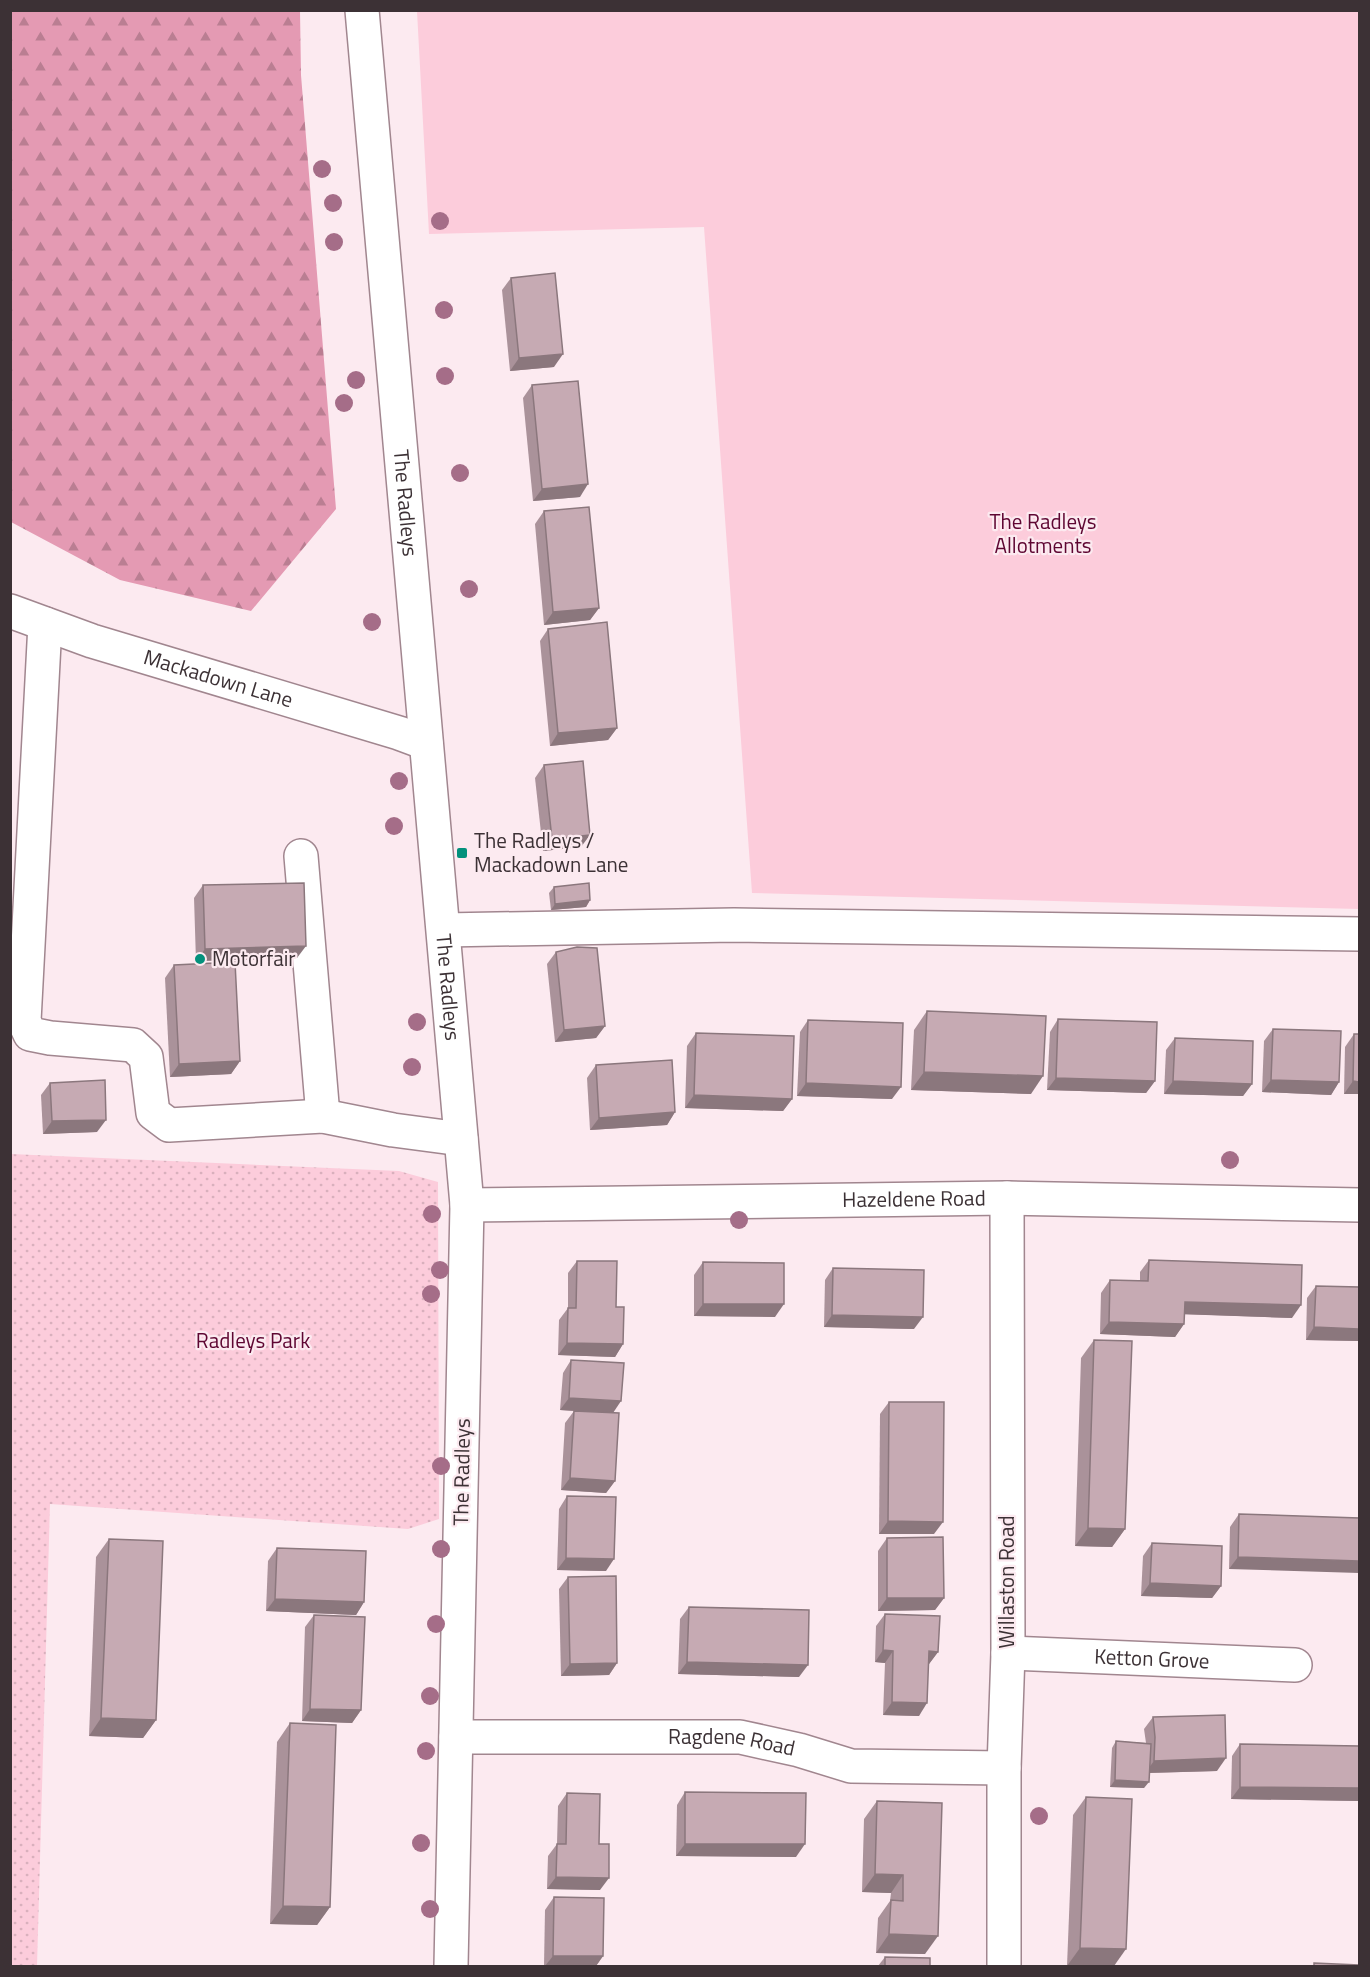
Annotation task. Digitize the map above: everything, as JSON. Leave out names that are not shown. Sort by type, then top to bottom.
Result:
[{"type":"street","name":"The Radleys","points":[[362,10],[467,1205],[452,1966]]},
{"type":"street","name":"Mackadown Lane","points":[[10,611],[92,641],[426,743]]},
{"type":"street","points":[[45,624],[24,1021],[30,1034],[50,1038],[133,1045],[146,1057],[153,1113],[169,1125],[323,1116],[393,1130],[461,1138]]},
{"type":"street","points":[[301,856],[323,1116]]},
{"type":"street","points":[[444,930],[734,924],[1359,934]]},
{"type":"street","name":"Hazeldene Road","points":[[467,1205],[1007,1198],[1359,1205]]},
{"type":"street","name":"Willaston Road","points":[[1004,1966],[1004,1768],[1008,1653],[1007,1198]]},
{"type":"street","name":"Ketton Grove","points":[[1008,1653],[1295,1665]]},
{"type":"street","name":"Ragdene Road","points":[[456,1737],[740,1737],[799,1750],[851,1766],[1004,1768]]},
{"type":"green space","points":[[10,11],[300,11],[301,75],[336,509],[251,611],[120,580],[11,522]]},
{"type":"green space","name":"The Radleys Allotments","points":[[417,11],[1359,11],[1359,909],[752,893],[704,227],[429,234]]},
{"type":"green space","name":"Radleys Park","points":[[11,1154],[399,1171],[438,1182],[439,1519],[408,1529],[50,1504],[37,1966],[10,1966]]},
{"type":"building","points":[[555,273],[563,354],[519,358],[511,278]]},
{"type":"building","points":[[578,381],[588,484],[542,489],[532,385]]},
{"type":"building","points":[[589,507],[599,608],[553,612],[544,511]]},
{"type":"building","points":[[607,622],[617,728],[558,733],[548,629]]},
{"type":"building","points":[[583,761],[590,835],[552,839],[544,765]]},
{"type":"building","points":[[304,883],[306,946],[205,949],[203,885]]},
{"type":"building","points":[[589,883],[590,900],[555,904],[554,887]]},
{"type":"building","points":[[577,947],[597,948],[605,1026],[564,1030],[556,952]]},
{"type":"building","points":[[235,962],[240,1061],[179,1064],[174,965]]},
{"type":"building","points":[[927,1011],[1046,1016],[1043,1076],[924,1072]]},
{"type":"building","points":[[1058,1019],[1157,1022],[1155,1081],[1056,1078]]},
{"type":"building","points":[[808,1020],[903,1023],[901,1087],[806,1083]]},
{"type":"building","points":[[1273,1029],[1341,1031],[1339,1082],[1271,1080]]},
{"type":"building","points":[[696,1033],[794,1036],[792,1099],[694,1095]]},
{"type":"building","points":[[1354,1034],[1359,1034],[1359,1082],[1353,1081]]},
{"type":"building","points":[[1175,1038],[1253,1041],[1252,1084],[1173,1081]]},
{"type":"building","points":[[672,1060],[675,1112],[599,1118],[596,1065]]},
{"type":"building","points":[[105,1080],[106,1120],[52,1121],[50,1083]]},
{"type":"building","points":[[1149,1260],[1302,1265],[1301,1305],[1185,1302],[1184,1324],[1109,1322],[1110,1280],[1148,1281]]},
{"type":"building","points":[[577,1261],[617,1261],[616,1307],[624,1307],[623,1344],[567,1343],[568,1308],[576,1308]]},
{"type":"building","points":[[703,1262],[784,1263],[784,1304],[703,1304]]},
{"type":"building","points":[[833,1268],[924,1270],[923,1317],[832,1315]]},
{"type":"building","points":[[1316,1286],[1359,1287],[1359,1329],[1314,1327]]},
{"type":"building","points":[[1094,1340],[1132,1341],[1125,1529],[1088,1528]]},
{"type":"building","points":[[571,1360],[624,1363],[621,1401],[569,1398]]},
{"type":"building","points":[[889,1402],[944,1402],[943,1522],[888,1521]]},
{"type":"building","points":[[574,1411],[619,1413],[615,1481],[570,1478]]},
{"type":"building","points":[[567,1496],[616,1497],[614,1559],[566,1558]]},
{"type":"building","points":[[1239,1514],[1359,1518],[1359,1561],[1238,1557]]},
{"type":"building","points":[[943,1537],[944,1598],[887,1598],[887,1538]]},
{"type":"building","points":[[109,1539],[163,1541],[156,1720],[101,1718]]},
{"type":"building","points":[[1152,1543],[1222,1546],[1221,1586],[1150,1583]]},
{"type":"building","points":[[277,1548],[366,1551],[364,1602],[275,1599]]},
{"type":"building","points":[[616,1576],[617,1663],[570,1664],[568,1577]]},
{"type":"building","points":[[689,1607],[809,1610],[808,1665],[687,1662]]},
{"type":"building","points":[[885,1614],[940,1616],[938,1652],[929,1651],[927,1703],[892,1702],[893,1651],[883,1650]]},
{"type":"building","points":[[314,1615],[365,1617],[361,1710],[310,1709]]},
{"type":"building","points":[[1225,1715],[1226,1758],[1154,1761],[1153,1717]]},
{"type":"building","points":[[290,1723],[336,1725],[330,1907],[283,1906]]},
{"type":"building","points":[[1116,1741],[1151,1744],[1149,1782],[1115,1780]]},
{"type":"building","points":[[1240,1744],[1359,1746],[1359,1788],[1240,1787]]},
{"type":"building","points":[[685,1792],[806,1793],[805,1844],[685,1844]]},
{"type":"building","points":[[567,1793],[600,1794],[599,1844],[609,1844],[609,1878],[556,1877],[557,1844],[566,1844]]},
{"type":"building","points":[[1086,1797],[1132,1799],[1126,1949],[1080,1948]]},
{"type":"building","points":[[877,1801],[942,1803],[938,1936],[889,1934],[891,1900],[903,1901],[903,1875],[875,1874]]},
{"type":"building","points":[[554,1897],[604,1898],[603,1956],[553,1956]]},
{"type":"building","points":[[885,1957],[930,1958],[930,1966],[885,1966]]},
{"type":"building","points":[[1314,1963],[1359,1965],[1359,1966],[1314,1966]]},
{"type":"place","name":"The Radleys / Mackadown Lane","points":[[462,853]]},
{"type":"place","name":"Motorfair","points":[[200,959]]}]
